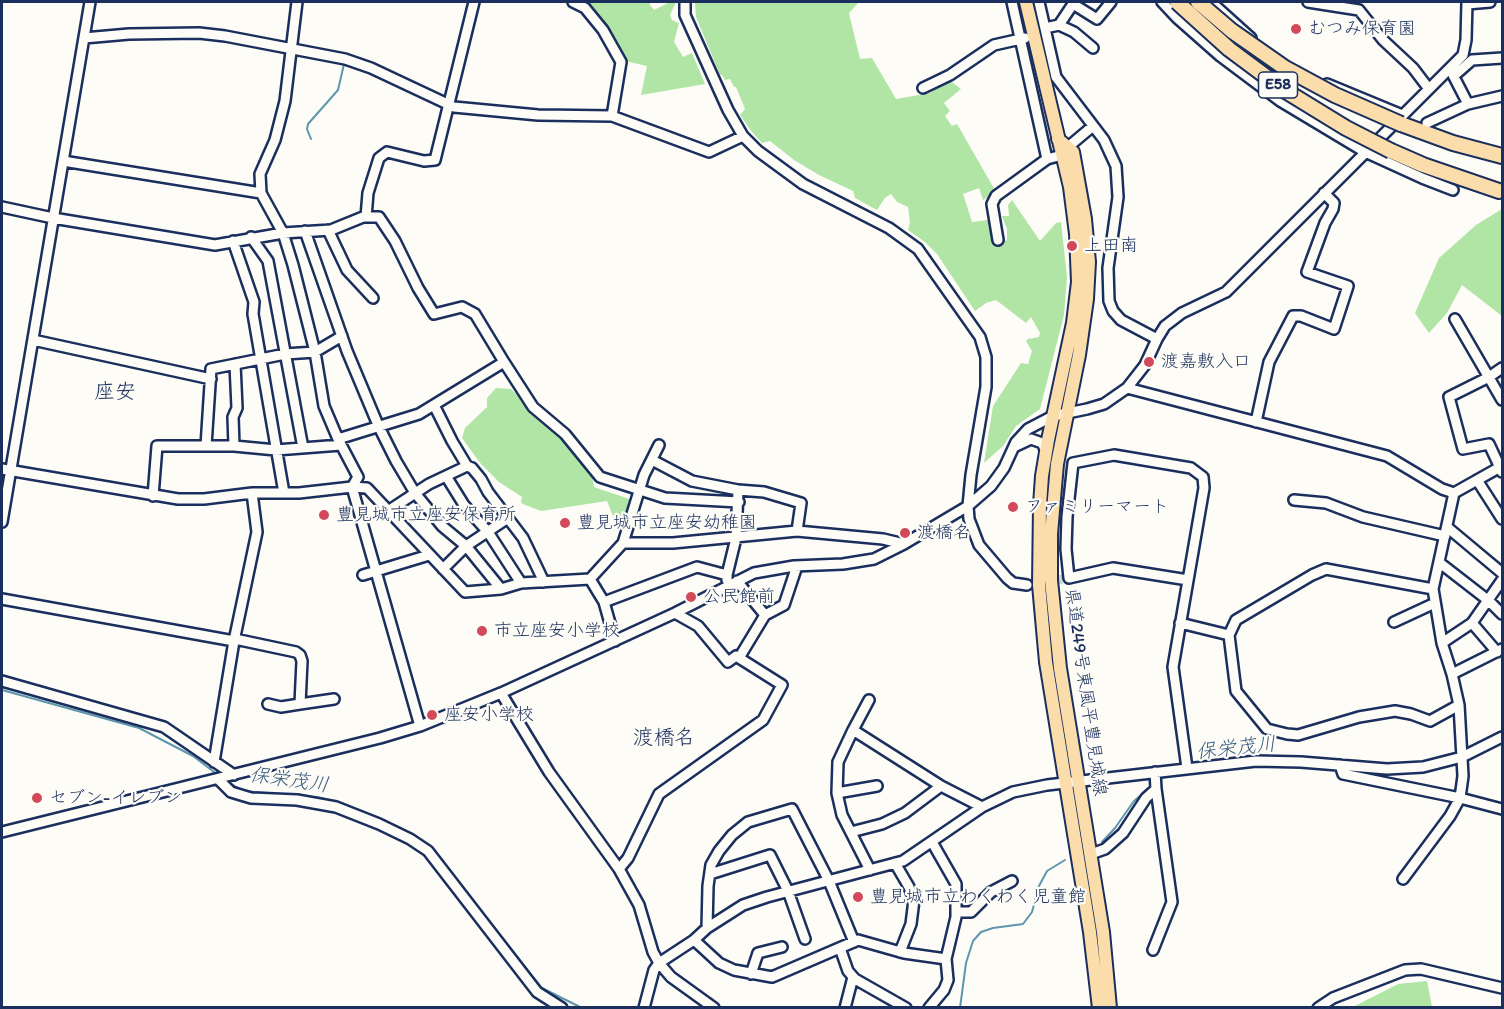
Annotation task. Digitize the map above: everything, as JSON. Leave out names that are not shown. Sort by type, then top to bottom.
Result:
[{"type":"highway","name":"E58","points":[[1177,2],[1223,44],[1275,84],[1337,124],[1422,165],[1499,191]]},
{"type":"highway","name":"E58","points":[[1198,2],[1232,32],[1285,68],[1335,95],[1453,142],[1503,156]]},
{"type":"main road","name":"県道249号東風平豊見城線","points":[[1026,2],[1040,32],[1058,138],[1065,151],[1075,224],[1078,282],[1073,323],[1046,452],[1040,505],[1039,585],[1046,662],[1094,960],[1099,1008]]},
{"type":"main road","name":"県道249号東風平豊見城線","points":[[1065,151],[1072,152],[1082,194],[1089,261],[1084,325],[1054,492],[1051,580],[1058,656],[1091,854],[1108,970],[1110,1008]]},
{"type":"street","points":[[2,522],[6,470],[33,340],[90,2]]},
{"type":"street","points":[[297,2],[285,101],[275,140],[260,174],[261,193],[283,233],[315,352],[324,406],[339,442],[358,477],[352,487],[420,726]]},
{"type":"street","points":[[366,217],[368,193],[379,158],[387,152],[424,161],[435,160],[474,2]]},
{"type":"street","points":[[573,2],[585,8],[603,30],[621,62],[612,116]]},
{"type":"street","points":[[685,2],[685,15],[728,110],[743,136],[758,151],[803,184],[889,228],[918,249],[980,337],[986,357],[986,387],[968,506],[972,528],[984,552],[1006,578],[1013,583],[1027,585]]},
{"type":"street","points":[[1012,2],[1047,159]]},
{"type":"street","points":[[1039,2],[1040,32],[1056,77],[1104,140],[1116,166],[1118,197],[1108,268],[1109,301],[1120,320],[1156,339]]},
{"type":"street","points":[[923,88],[950,75],[994,45],[1059,25],[1073,4],[1097,19],[1111,2]]},
{"type":"street","points":[[1162,2],[1220,56],[1281,101],[1365,152],[1453,190]]},
{"type":"street","points":[[1211,2],[1286,66],[1402,120]]},
{"type":"street","points":[[1308,2],[1359,10],[1383,40],[1413,68],[1429,89]]},
{"type":"street","points":[[1359,10],[1366,2]]},
{"type":"street","points":[[1452,72],[1463,55],[1466,40],[1467,3],[1490,2]]},
{"type":"street","points":[[1059,25],[1074,32],[1093,48]]},
{"type":"street","points":[[84,38],[129,34],[199,33],[345,58],[454,107],[538,115],[612,116],[709,152],[743,136]]},
{"type":"street","points":[[604,602],[697,567],[727,580],[737,581],[754,573],[797,566],[843,564],[874,559],[968,506],[991,486],[1012,448],[1028,429],[1053,416],[1104,404],[1128,388],[1145,364],[1156,339],[1165,326],[1182,313],[1226,292],[1365,152],[1402,120],[1429,89],[1472,60],[1503,58]]},
{"type":"street","points":[[1452,72],[1468,104]]},
{"type":"street","points":[[1427,123],[1468,104],[1503,96]]},
{"type":"street","points":[[998,240],[992,204],[996,196],[1047,159],[1065,151],[1093,126]]},
{"type":"street","points":[[63,161],[261,193]]},
{"type":"street","points":[[1256,422],[1269,362],[1293,316],[1301,316],[1334,329],[1348,286],[1307,272],[1325,223],[1333,209],[1334,203],[1324,193]]},
{"type":"street","points":[[2,207],[215,246],[251,237],[328,230],[366,217],[379,217],[395,241],[418,288],[434,314],[462,308],[476,314],[533,407],[565,434],[600,477],[665,498],[739,502]]},
{"type":"street","points":[[328,230],[347,270],[373,298]]},
{"type":"street","points":[[304,231],[342,336],[378,425],[396,462],[415,493],[442,526],[466,546],[501,589]]},
{"type":"street","points":[[251,237],[268,261],[303,448]]},
{"type":"street","points":[[234,241],[254,302],[253,314],[260,359],[284,493]]},
{"type":"street","points":[[1455,319],[1503,400]]},
{"type":"street","points":[[206,446],[211,369],[285,354],[315,352],[342,336]]},
{"type":"street","points":[[33,340],[211,380]]},
{"type":"street","points":[[153,496],[158,446],[234,446],[276,450],[339,442],[378,425],[419,414],[504,362]]},
{"type":"street","points":[[234,446],[233,417],[237,408],[235,364]]},
{"type":"street","points":[[1128,388],[1388,456],[1442,489],[1454,493],[1501,469],[1489,444],[1463,449],[1449,397],[1503,368]]},
{"type":"street","points":[[434,405],[467,466],[482,479],[488,492],[523,538],[544,582]]},
{"type":"street","points":[[1012,448],[1031,439],[1042,443],[1046,452]]},
{"type":"street","points":[[6,470],[178,499],[204,499],[252,492],[299,493],[352,487],[367,488],[465,592],[501,589],[520,584],[590,579],[623,543],[639,490],[659,445]]},
{"type":"street","points":[[1187,768],[1173,667],[1204,488],[1203,477],[1191,468],[1114,455],[1073,463],[1066,549],[1069,578],[1113,568],[1188,580]]},
{"type":"street","points":[[652,460],[692,480],[738,490],[764,492],[801,503],[797,531]]},
{"type":"street","points":[[388,511],[415,493],[467,466]]},
{"type":"street","points":[[446,476],[464,505],[488,532],[520,584]]},
{"type":"street","points":[[1477,480],[1503,519]]},
{"type":"street","points":[[2,832],[420,726],[501,693],[615,641],[675,613],[727,580],[736,538],[738,490]]},
{"type":"street","points":[[214,762],[257,532],[252,492]]},
{"type":"street","points":[[1403,879],[1450,816],[1460,798],[1464,776],[1459,705],[1442,643],[1433,590],[1454,493]]},
{"type":"street","points":[[1294,500],[1326,503],[1363,517],[1446,532],[1503,573]]},
{"type":"street","points":[[443,569],[466,546],[508,518]]},
{"type":"street","points":[[623,543],[673,543],[797,531],[883,539],[904,544]]},
{"type":"street","points":[[363,575],[429,555]]},
{"type":"street","points":[[1440,564],[1503,614]]},
{"type":"street","points":[[739,658],[765,615],[784,605],[797,566]]},
{"type":"street","points":[[1433,590],[1326,569],[1312,575],[1236,620],[1229,635],[1236,692],[1267,729],[1298,735],[1359,717],[1395,711],[1431,721],[1459,705]]},
{"type":"street","points":[[590,579],[604,602],[615,641]]},
{"type":"street","points":[[1442,643],[1472,623],[1503,580]]},
{"type":"street","points":[[737,581],[765,615]]},
{"type":"street","points":[[2,599],[296,652],[302,661],[300,704]]},
{"type":"street","points":[[1394,622],[1436,603]]},
{"type":"street","points":[[619,869],[627,858],[659,794],[763,720],[782,684],[736,656],[728,662],[698,626],[675,613]]},
{"type":"street","points":[[1180,623],[1229,635]]},
{"type":"street","points":[[1452,674],[1500,650],[1472,623]]},
{"type":"street","points":[[2,681],[164,727],[214,762],[225,777],[231,792],[251,798],[297,800],[336,807],[379,824],[419,845],[428,851],[537,992],[562,1008]]},
{"type":"street","points":[[501,693],[549,772],[619,869],[639,904],[653,952],[659,963],[671,977],[714,1008]]},
{"type":"street","points":[[268,704],[281,707],[334,699]]},
{"type":"street","points":[[869,700],[838,762],[837,793],[842,814],[870,870]]},
{"type":"street","points":[[853,730],[941,786],[982,807]]},
{"type":"street","points":[[644,1008],[654,970],[659,963],[743,905],[903,861],[982,807],[1014,792],[1079,781],[1256,761],[1387,770],[1423,767],[1462,758],[1503,737]]},
{"type":"street","points":[[1340,765],[1343,774],[1503,809]]},
{"type":"street","points":[[1153,950],[1172,902],[1155,772]]},
{"type":"street","points":[[837,793],[877,786]]},
{"type":"street","points":[[851,832],[882,824],[905,813],[941,786]]},
{"type":"street","points":[[1091,854],[1105,849],[1123,833],[1146,798],[1156,789]]},
{"type":"street","points":[[707,928],[711,865],[719,851],[748,822],[792,809],[828,881],[854,942]]},
{"type":"street","points":[[929,1008],[944,990],[948,980],[946,959],[956,912],[957,884],[932,842]]},
{"type":"street","points":[[710,874],[770,855],[788,891],[805,939]]},
{"type":"street","points":[[896,863],[914,900],[911,924],[900,952]]},
{"type":"street","points":[[956,912],[971,912],[991,892],[1012,881]]},
{"type":"street","points":[[694,940],[719,963],[734,970],[772,977],[858,940],[900,952],[946,959]]},
{"type":"street","points":[[751,974],[758,953],[782,946]]},
{"type":"street","points":[[840,948],[848,971],[854,977],[906,1008]]},
{"type":"street","points":[[1318,1008],[1333,998],[1405,970],[1421,969],[1503,988]]},
{"type":"street","points":[[845,1008],[854,977]]},
{"type":"green space","points":[[584,2],[650,2],[654,10],[670,2],[676,2],[670,15],[672,20],[679,23],[674,42],[683,57],[692,53],[705,84],[641,95],[647,66],[625,61],[608,29]]},
{"type":"green space","points":[[695,2],[859,2],[849,13],[860,59],[872,58],[896,99],[930,93],[949,80],[961,89],[944,103],[950,111],[945,116],[952,126],[957,124],[996,192],[983,200],[979,188],[963,194],[972,222],[988,220],[996,244],[1007,240],[1007,229],[1002,216],[1009,216],[1008,205],[1012,200],[1040,241],[1056,223],[1061,222],[1067,277],[1064,315],[1040,409],[1016,426],[1003,446],[984,463],[993,406],[1021,363],[1028,364],[1032,351],[1026,341],[1039,337],[1040,333],[1031,317],[1026,323],[996,300],[986,303],[975,311],[937,254],[908,230],[910,222],[908,207],[897,202],[891,194],[885,198],[877,210],[855,198],[853,191],[794,160],[770,141],[762,143],[740,115],[745,109],[736,87],[730,79],[725,80],[720,75],[696,17]]},
{"type":"green space","points":[[1502,209],[1502,316],[1462,285],[1447,313],[1429,333],[1415,313],[1439,258],[1476,225]]},
{"type":"green space","points":[[496,388],[511,389],[546,424],[564,436],[592,476],[594,487],[632,500],[628,512],[618,519],[613,516],[607,501],[541,511],[523,504],[522,497],[499,482],[481,464],[462,438],[465,428],[487,407],[487,398]]},
{"type":"green space","points":[[1427,981],[1432,1007],[1353,1007],[1398,984]]},
{"type":"waterway","points":[[311,139],[307,129],[308,124],[338,90],[344,64]]},
{"type":"waterway","name":"保栄茂川","points":[[2,690],[139,728],[193,756],[218,775]]},
{"type":"waterway","name":"保栄茂川","points":[[1265,757],[1298,758]]},
{"type":"waterway","name":"保栄茂川","points":[[1158,780],[1169,775]]},
{"type":"waterway","name":"保栄茂川","points":[[225,780],[243,791],[317,797],[342,803],[377,819]]},
{"type":"waterway","name":"保栄茂川","points":[[1102,842],[1134,801],[1154,784]]},
{"type":"waterway","name":"保栄茂川","points":[[1377,785],[1453,802]]},
{"type":"waterway","name":"保栄茂川","points":[[1461,804],[1502,814]]},
{"type":"waterway","name":"保栄茂川","points":[[401,830],[430,846],[542,988],[582,1008]]},
{"type":"waterway","name":"保栄茂川","points":[[960,1008],[966,963],[973,941],[981,932],[1023,924],[1032,912],[1039,886],[1047,871],[1065,860]]},
{"type":"tunnel","points":[[1027,585],[1069,578]]},
{"type":"place","name":"むつみ保育園","points":[[1296,29]]},
{"type":"place","name":"上田南","points":[[1072,246]]},
{"type":"place","name":"渡嘉敷入口","points":[[1149,362]]},
{"type":"place","name":"ファミリーマート","points":[[1013,507]]},
{"type":"place","name":"豊見城市立座安保育所","points":[[324,515]]},
{"type":"place","name":"豊見城市立座安幼稚園","points":[[565,523]]},
{"type":"place","name":"渡橋名","points":[[905,533]]},
{"type":"place","name":"公民館前","points":[[691,597]]},
{"type":"place","name":"市立座安小学校","points":[[482,631]]},
{"type":"place","name":"座安小学校","points":[[432,715]]},
{"type":"place","name":"セブン-イレブン","points":[[37,798]]},
{"type":"place","name":"豊見城市立わくわく児童館","points":[[858,897]]},
{"type":"district","name":"座安","points":[[115,393]]},
{"type":"district","name":"渡橋名","points":[[664,739]]}]
